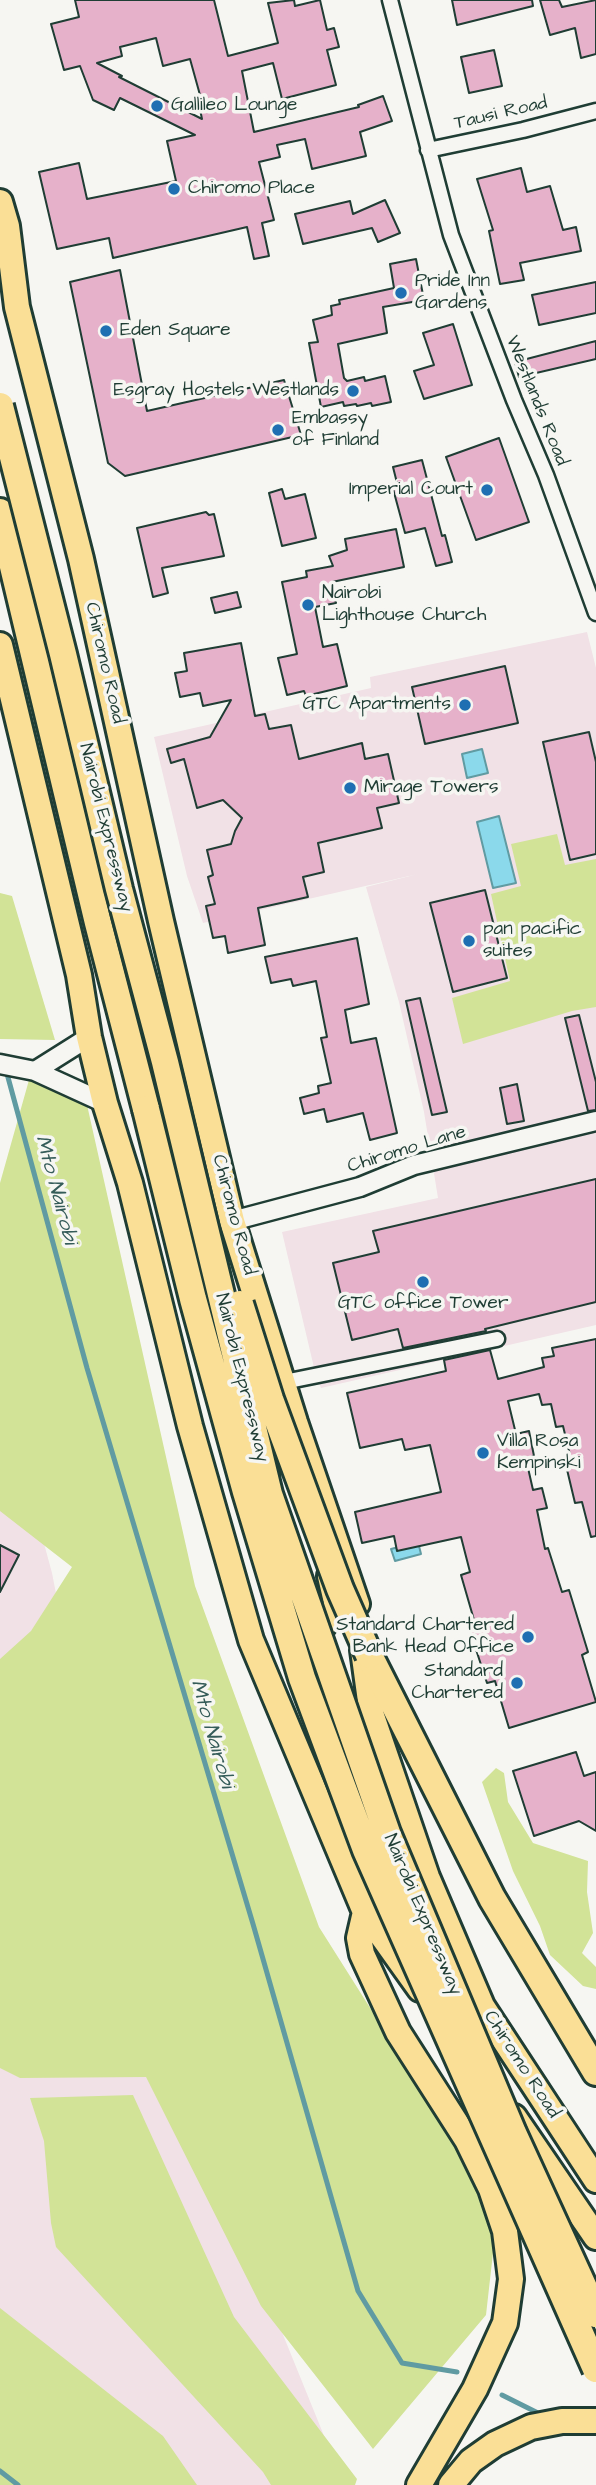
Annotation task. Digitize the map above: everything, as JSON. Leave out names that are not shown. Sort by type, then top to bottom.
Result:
[{"type":"highway","name":"Chiromo Road","points":[[0,202],[7,226],[17,307],[81,559],[232,1221],[295,1422],[356,1597],[372,1716],[427,1877],[482,2006],[596,2180]]},
{"type":"highway","points":[[0,277],[17,307]]},
{"type":"highway","name":"Nairobi Expressway","points":[[0,406],[119,889],[165,1062],[270,1494],[387,1833],[513,2133],[596,2314]]},
{"type":"highway","name":"Nairobi Expressway","points":[[0,512],[97,923],[193,1299],[246,1492],[302,1678],[366,1850],[596,2369]]},
{"type":"highway","name":"Chiromo Road","points":[[0,645],[79,975],[89,1037],[105,1103],[130,1183],[190,1426],[251,1640],[365,1912],[596,2237]]},
{"type":"highway","points":[[165,1062],[270,1399],[340,1589],[369,1655],[492,1898],[596,2071]]},
{"type":"highway","points":[[295,1422],[304,1481],[336,1602],[334,1611],[315,1640],[364,1808],[358,1833],[347,1841],[334,1842]]},
{"type":"highway","points":[[365,1912],[359,1938],[362,1954],[398,2032],[467,2140],[491,2189],[505,2231],[511,2279],[505,2323],[475,2389],[419,2485]]},
{"type":"highway","points":[[451,2485],[471,2461],[495,2444],[531,2427],[562,2421],[596,2421]]},
{"type":"street","name":"Westlands Road","points":[[390,0],[451,234],[555,499],[596,613]]},
{"type":"street","name":"Tausi Road","points":[[428,150],[590,112]]},
{"type":"street","points":[[30,1069],[89,1037]]},
{"type":"street","points":[[0,1064],[30,1069],[105,1103]]},
{"type":"street","name":"Chiromo Lane","points":[[232,1221],[360,1186],[414,1165],[596,1121]]},
{"type":"street","points":[[284,1382],[497,1339]]},
{"type":"shaded area","points":[[587,632],[596,668],[596,1325],[321,1388],[282,1232],[438,1198],[424,1112],[399,1002],[366,887],[418,874],[203,923],[187,876],[154,737],[371,688],[370,677]]},
{"type":"shaded area","points":[[0,1381],[52,1573],[82,1727],[219,2177],[344,2485],[61,2485],[0,2431]]},
{"type":"green space","points":[[557,834],[565,865],[596,859],[596,1007],[572,1011],[463,1044],[452,998],[510,981],[491,894],[521,886],[511,844]]},
{"type":"green space","points":[[0,893],[12,896],[55,1040],[0,1039]]},
{"type":"green space","points":[[29,1080],[83,1087],[195,1586],[319,1927],[451,2136],[479,2189],[494,2244],[486,2315],[373,2449],[261,2306],[146,2077],[20,2078],[0,2068],[0,1659],[31,1631],[72,1567],[0,1511],[0,1183]]},
{"type":"green space","points":[[496,1768],[504,1773],[508,1802],[533,1843],[588,1861],[587,1892],[593,1933],[582,1953],[596,1967],[596,1989],[583,1986],[550,1955],[540,1926],[513,1871],[482,1782]]},
{"type":"green space","points":[[133,2095],[234,2317],[357,2479],[355,2485],[271,2485],[263,2472],[56,2247],[51,2223],[44,2141],[30,2098]]},
{"type":"green space","points":[[0,2308],[163,2436],[197,2485],[0,2485]]},
{"type":"water","points":[[482,749],[488,773],[467,778],[462,754]]},
{"type":"water","points":[[499,816],[516,883],[493,888],[477,822]]},
{"type":"water","points":[[418,1542],[421,1554],[395,1561],[391,1549]]},
{"type":"building","points":[[75,0],[214,0],[228,56],[278,43],[268,3],[294,0],[295,6],[320,0],[327,30],[334,28],[339,47],[327,50],[336,85],[282,99],[273,63],[242,71],[254,132],[359,107],[358,105],[383,96],[392,121],[360,132],[366,156],[312,169],[305,139],[277,145],[280,157],[259,162],[274,220],[262,223],[269,256],[254,259],[247,227],[113,258],[109,238],[57,249],[39,172],[79,163],[87,199],[176,181],[167,141],[195,135],[120,98],[114,110],[93,100],[80,66],[64,70],[51,24],[79,17]],"holes":[[[156,38],[163,66],[190,59],[200,95],[197,95],[202,119],[97,63],[122,56],[120,47]]]},
{"type":"building","points":[[452,0],[532,0],[533,6],[457,25]]},
{"type":"building","points":[[540,0],[559,0],[562,7],[596,0],[596,54],[581,58],[575,28],[550,35]]},
{"type":"building","points":[[494,50],[502,86],[469,93],[461,57]]},
{"type":"building","points":[[521,168],[527,192],[550,186],[563,230],[576,227],[581,251],[520,263],[524,280],[500,284],[489,231],[493,230],[477,179]]},
{"type":"building","points":[[385,200],[400,233],[378,242],[372,228],[303,244],[295,214],[350,201],[353,214]]},
{"type":"building","points":[[416,259],[424,300],[383,307],[387,333],[338,344],[344,378],[347,381],[364,377],[365,381],[385,376],[391,402],[372,406],[371,403],[344,406],[343,402],[321,407],[309,343],[318,342],[313,320],[332,315],[331,306],[340,304],[339,300],[394,288],[390,264]]},
{"type":"building","name":"Eden Square","points":[[120,270],[147,411],[284,380],[301,435],[125,476],[108,463],[70,282]]},
{"type":"building","points":[[596,282],[596,313],[539,325],[532,295]]},
{"type":"building","points":[[453,324],[472,385],[424,399],[414,371],[434,365],[423,333]]},
{"type":"building","points":[[596,341],[596,359],[519,377],[515,362]]},
{"type":"building","name":"Imperial Court","points":[[499,438],[529,522],[476,540],[446,457]]},
{"type":"building","points":[[422,460],[442,536],[445,535],[452,562],[436,566],[425,528],[405,533],[392,485],[397,483],[393,467]]},
{"type":"building","points":[[282,489],[285,499],[305,494],[316,538],[282,546],[269,493]]},
{"type":"building","points":[[206,512],[209,515],[214,514],[224,556],[162,568],[168,593],[153,597],[137,528]]},
{"type":"building","points":[[396,529],[404,567],[332,582],[336,603],[315,607],[323,647],[337,644],[347,686],[306,696],[304,691],[287,695],[278,658],[297,654],[282,582],[307,577],[306,571],[333,566],[329,556],[347,550],[345,539]]},
{"type":"building","points":[[237,592],[241,607],[215,613],[211,598]]},
{"type":"building","points":[[241,643],[255,716],[265,714],[269,729],[291,725],[299,759],[362,743],[365,759],[388,754],[399,803],[377,808],[382,828],[318,843],[324,872],[303,877],[308,897],[258,908],[265,945],[228,953],[225,936],[213,938],[206,906],[215,904],[208,877],[213,875],[207,850],[231,844],[242,818],[223,800],[197,808],[184,759],[171,763],[167,749],[210,737],[231,700],[203,706],[200,693],[180,697],[175,673],[187,671],[184,653]]},
{"type":"building","name":"GTC Apartments","points":[[505,666],[518,723],[425,744],[412,687]]},
{"type":"building","points":[[589,732],[596,762],[596,854],[570,860],[543,742]]},
{"type":"building","name":"pan pacific suites","points":[[485,890],[507,978],[453,992],[430,903]]},
{"type":"building","points":[[357,938],[369,1004],[345,1010],[351,1043],[376,1038],[397,1133],[370,1140],[363,1113],[327,1122],[324,1109],[304,1114],[300,1098],[319,1093],[318,1086],[331,1083],[321,1038],[327,1037],[316,981],[293,986],[291,979],[271,983],[265,957]]},
{"type":"building","points":[[420,998],[447,1112],[432,1115],[406,1001]]},
{"type":"building","points":[[579,1015],[596,1082],[596,1110],[588,1111],[565,1018]]},
{"type":"building","points":[[517,1084],[524,1121],[507,1124],[500,1088]]},
{"type":"building","points":[[596,1179],[596,1302],[485,1329],[486,1331],[403,1348],[398,1329],[352,1340],[333,1263],[379,1252],[373,1231]]},
{"type":"building","points":[[596,1339],[596,1536],[591,1537],[582,1502],[575,1503],[564,1457],[570,1455],[563,1426],[556,1427],[551,1404],[542,1405],[539,1394],[508,1401],[516,1434],[529,1431],[534,1456],[526,1459],[533,1490],[542,1488],[547,1508],[537,1510],[545,1549],[548,1548],[562,1592],[569,1590],[588,1652],[582,1655],[596,1702],[509,1728],[495,1681],[487,1683],[467,1622],[474,1620],[461,1575],[470,1572],[461,1537],[397,1551],[394,1536],[362,1543],[355,1512],[441,1492],[430,1445],[405,1450],[402,1439],[360,1448],[347,1393],[446,1371],[444,1360],[490,1350],[498,1379],[544,1367],[542,1358],[554,1356],[552,1348]]},
{"type":"building","points":[[0,1545],[19,1555],[0,1592]]},
{"type":"building","points":[[576,1752],[584,1776],[596,1772],[596,1831],[579,1821],[534,1836],[513,1771]]},
{"type":"waterway","name":"Mto Nairobi","points":[[6,1070],[87,1368],[253,1924],[358,2291],[402,2363],[457,2372]]},
{"type":"waterway","name":"Mto Nairobi","points":[[502,2395],[538,2413]]},
{"type":"waterway","points":[[0,2471],[18,2485]]},
{"type":"place","name":"Gallileo Lounge","points":[[157,106]]},
{"type":"place","name":"Chiromo Place","points":[[174,189]]},
{"type":"place","name":"Pride Inn Gardens","points":[[401,293]]},
{"type":"place","name":"Eden Square","points":[[106,331]]},
{"type":"place","name":"Esgray Hostels Westlands","points":[[353,391]]},
{"type":"place","name":"Embassy of Finland","points":[[278,430]]},
{"type":"place","name":"Imperial Court","points":[[487,490]]},
{"type":"place","name":"Nairobi Lighthouse Church","points":[[308,605]]},
{"type":"place","name":"GTC Apartments","points":[[465,705]]},
{"type":"place","name":"Mirage Towers","points":[[350,788]]},
{"type":"place","name":"pan pacific suites","points":[[469,941]]},
{"type":"place","name":"GTC office Tower","points":[[423,1282]]},
{"type":"place","name":"Villa Rosa Kempinski","points":[[483,1453]]},
{"type":"place","name":"Standard Chartered Bank Head Office","points":[[528,1637]]},
{"type":"place","name":"Standard Chartered","points":[[517,1683]]}]
